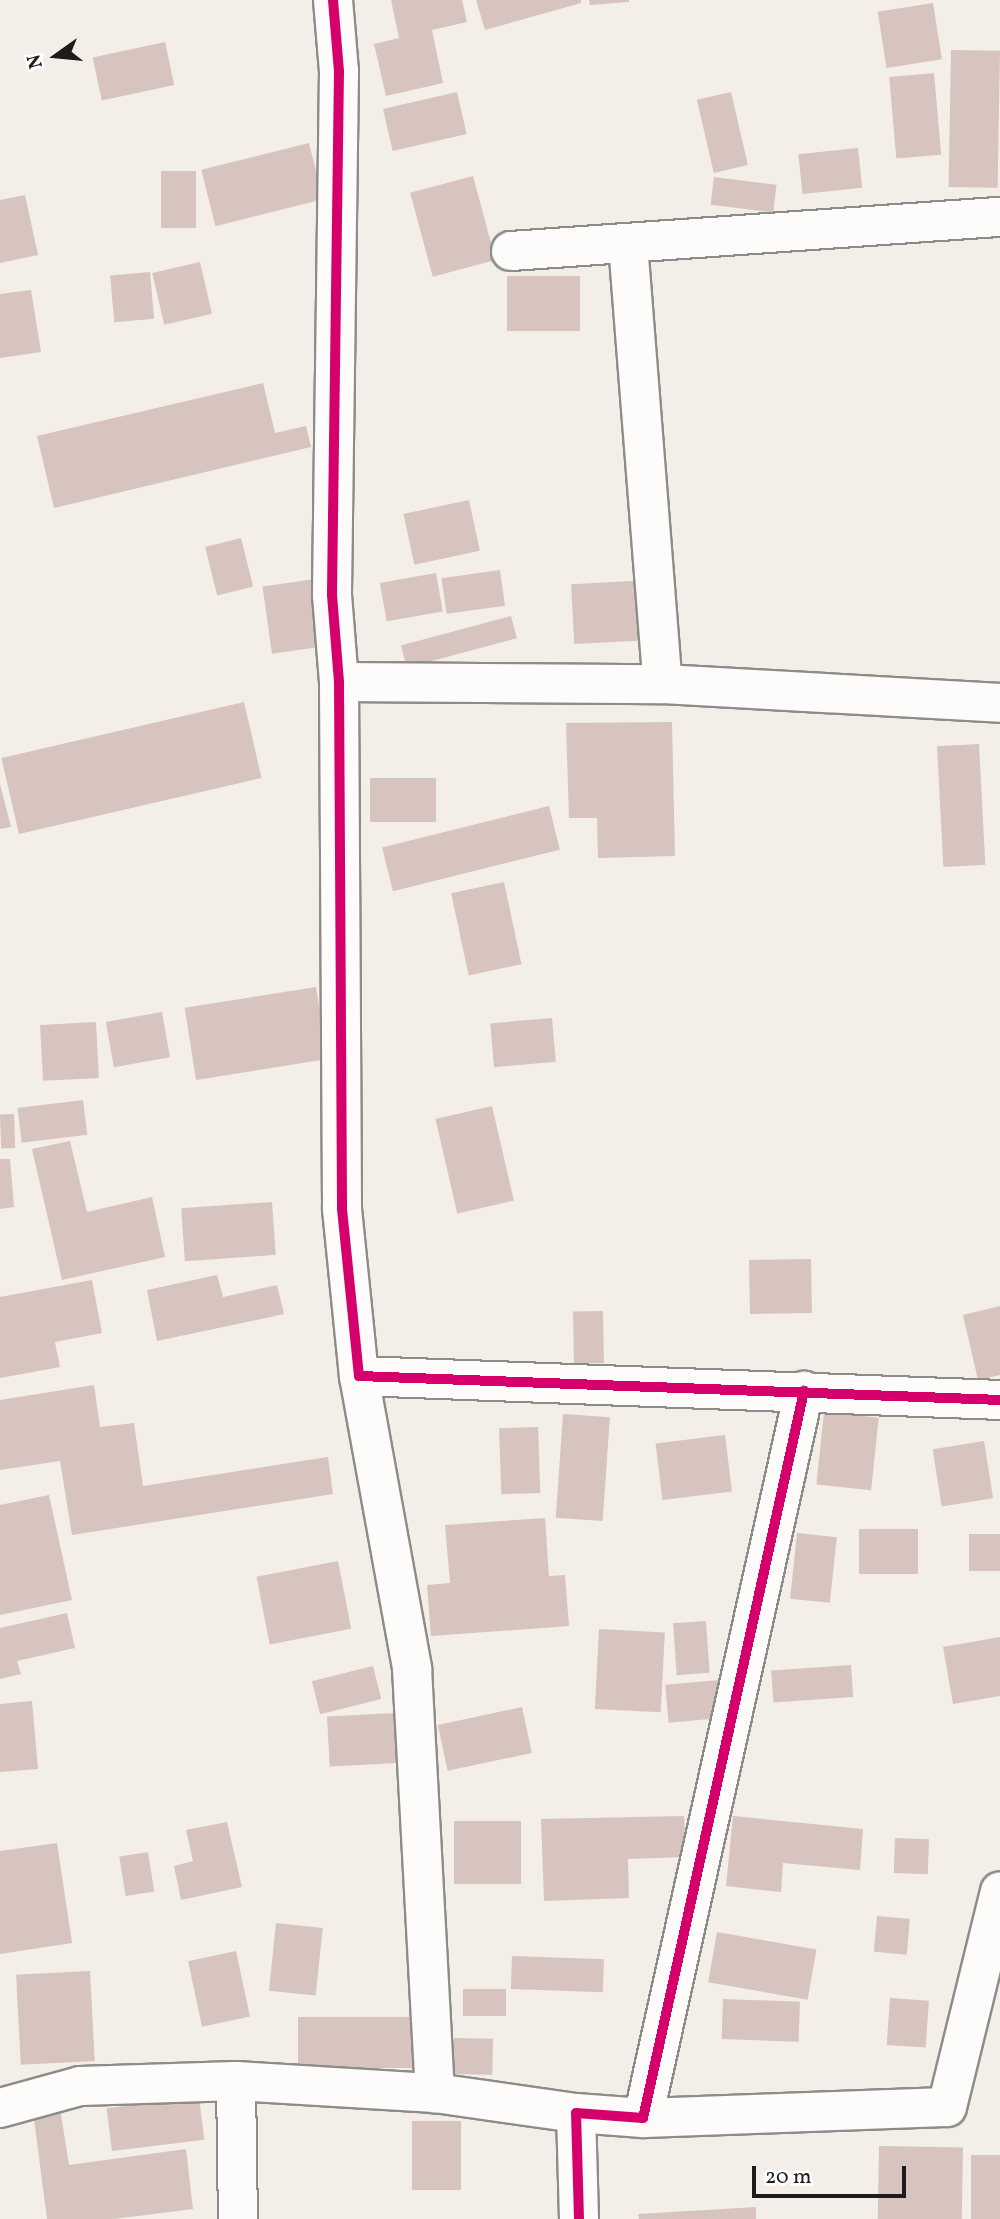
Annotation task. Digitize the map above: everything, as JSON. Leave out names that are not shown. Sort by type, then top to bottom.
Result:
[{"type":"street","points":[[333,0],[339,71],[332,595],[339,682],[342,1209],[359,1376],[412,1668],[435,2093]]},
{"type":"street","points":[[511,251],[1000,217]]},
{"type":"street","points":[[628,244],[663,684]]},
{"type":"street","points":[[339,682],[663,684],[1000,703]]},
{"type":"street","points":[[359,1376],[1000,1400]]},
{"type":"street","points":[[643,2118],[804,1391]]},
{"type":"street","points":[[0,2108],[80,2086],[236,2081],[435,2093],[576,2113],[643,2118],[947,2107],[1000,1891]]},
{"type":"street","points":[[236,2081],[238,2219]]},
{"type":"street","points":[[576,2113],[579,2219]]},
{"type":"building","points":[[391,0],[462,0],[467,22],[432,30],[443,83],[386,96],[374,44],[399,38]]},
{"type":"building","points":[[476,0],[581,0],[581,3],[485,30]]},
{"type":"building","points":[[589,0],[629,0],[629,2],[590,5]]},
{"type":"building","points":[[933,3],[942,59],[887,68],[878,12]]},
{"type":"building","points":[[165,42],[174,85],[102,100],[93,57]]},
{"type":"building","points":[[951,50],[1000,51],[998,188],[949,187]]},
{"type":"building","points":[[934,73],[941,155],[896,159],[889,77]]},
{"type":"building","points":[[457,92],[467,134],[393,151],[383,109]]},
{"type":"building","points":[[731,92],[748,165],[714,173],[697,100]]},
{"type":"building","points":[[309,143],[323,199],[215,226],[201,170]]},
{"type":"building","points":[[858,148],[862,188],[803,194],[798,154]]},
{"type":"building","points":[[161,171],[196,171],[196,228],[161,228]]},
{"type":"building","points":[[473,176],[496,260],[433,277],[410,193]]},
{"type":"building","points":[[714,177],[777,185],[773,212],[711,205]]},
{"type":"building","points":[[25,195],[38,255],[0,263],[0,200]]},
{"type":"building","points":[[200,262],[212,314],[164,325],[152,273]]},
{"type":"building","points":[[150,272],[154,319],[114,322],[110,275]]},
{"type":"building","points":[[507,276],[580,276],[580,331],[507,331]]},
{"type":"building","points":[[31,290],[41,352],[0,358],[0,294]]},
{"type":"building","points":[[263,383],[275,433],[306,426],[311,447],[54,508],[37,436]]},
{"type":"building","points":[[469,500],[480,551],[414,565],[403,514]]},
{"type":"building","points":[[241,538],[253,587],[217,595],[205,547]]},
{"type":"building","points":[[500,570],[505,606],[447,614],[442,578]]},
{"type":"building","points":[[436,573],[443,611],[387,621],[380,583]]},
{"type":"building","points":[[315,579],[324,646],[272,654],[263,586]]},
{"type":"building","points":[[651,580],[654,640],[574,644],[571,584]]},
{"type":"building","points":[[511,616],[517,638],[407,668],[401,646]]},
{"type":"building","points":[[244,702],[262,778],[19,834],[1,758]]},
{"type":"building","points":[[672,722],[675,856],[598,858],[597,818],[569,818],[566,723]]},
{"type":"building","points":[[979,744],[985,865],[943,867],[937,746]]},
{"type":"building","points":[[370,778],[436,778],[436,822],[370,822]]},
{"type":"building","points":[[0,784],[11,827],[0,829]]},
{"type":"building","points":[[549,806],[560,850],[393,891],[382,848]]},
{"type":"building","points":[[504,882],[521,964],[469,975],[451,893]]},
{"type":"building","points":[[316,987],[327,1059],[196,1080],[185,1008]]},
{"type":"building","points":[[162,1012],[170,1057],[114,1067],[106,1022]]},
{"type":"building","points":[[552,1018],[556,1062],[494,1067],[490,1023]]},
{"type":"building","points":[[96,1022],[99,1078],[43,1081],[40,1025]]},
{"type":"building","points":[[83,1100],[87,1135],[22,1143],[17,1108]]},
{"type":"building","points":[[492,1106],[514,1201],[457,1214],[435,1119]]},
{"type":"building","points":[[0,1114],[14,1114],[15,1148],[1,1148]]},
{"type":"building","points":[[70,1141],[87,1212],[152,1197],[165,1257],[62,1280],[32,1149]]},
{"type":"building","points":[[0,1159],[10,1159],[14,1207],[0,1209]]},
{"type":"building","points":[[272,1202],[276,1255],[185,1261],[181,1208]]},
{"type":"building","points":[[811,1259],[812,1313],[750,1314],[749,1260]]},
{"type":"building","points":[[217,1275],[223,1297],[277,1285],[284,1314],[157,1341],[147,1290]]},
{"type":"building","points":[[92,1280],[102,1333],[55,1342],[60,1367],[0,1378],[0,1297]]},
{"type":"building","points":[[1000,1306],[1000,1375],[978,1380],[963,1315]]},
{"type":"building","points":[[603,1311],[604,1363],[574,1364],[573,1312]]},
{"type":"building","points":[[94,1385],[100,1427],[134,1423],[143,1486],[328,1457],[333,1494],[72,1535],[60,1461],[0,1470],[0,1400]]},
{"type":"building","points":[[824,1412],[879,1418],[871,1490],[816,1485]]},
{"type":"building","points":[[563,1414],[610,1417],[603,1521],[556,1518]]},
{"type":"building","points":[[538,1427],[540,1493],[501,1494],[499,1428]]},
{"type":"building","points":[[725,1435],[732,1492],[662,1500],[656,1444]]},
{"type":"building","points":[[984,1441],[993,1498],[942,1506],[933,1449]]},
{"type":"building","points":[[49,1495],[72,1600],[0,1615],[0,1505]]},
{"type":"building","points":[[545,1518],[549,1576],[565,1575],[569,1626],[431,1636],[427,1585],[450,1583],[445,1525]]},
{"type":"building","points":[[859,1529],[918,1529],[918,1574],[859,1574]]},
{"type":"building","points":[[797,1533],[837,1537],[830,1603],[790,1599]]},
{"type":"building","points":[[969,1534],[1000,1534],[1000,1571],[969,1571]]},
{"type":"building","points":[[338,1561],[351,1629],[270,1645],[257,1577]]},
{"type":"building","points":[[67,1613],[75,1648],[17,1661],[21,1674],[0,1679],[0,1628]]},
{"type":"building","points":[[706,1621],[710,1673],[677,1675],[673,1623]]},
{"type":"building","points":[[599,1629],[665,1632],[661,1712],[595,1709]]},
{"type":"building","points":[[1000,1637],[1000,1696],[953,1704],[943,1647]]},
{"type":"building","points":[[851,1665],[853,1697],[773,1703],[771,1671]]},
{"type":"building","points":[[373,1666],[381,1699],[320,1714],[312,1681]]},
{"type":"building","points":[[720,1680],[723,1718],[669,1723],[665,1685]]},
{"type":"building","points":[[32,1701],[38,1769],[0,1772],[0,1704]]},
{"type":"building","points":[[522,1707],[532,1753],[448,1771],[438,1725]]},
{"type":"building","points":[[395,1713],[398,1763],[330,1766],[327,1717]]},
{"type":"building","points":[[684,1816],[686,1857],[628,1859],[629,1898],[544,1901],[541,1819]]},
{"type":"building","points":[[733,1816],[863,1829],[860,1870],[783,1863],[781,1892],[726,1886]]},
{"type":"building","points":[[454,1821],[521,1821],[521,1884],[454,1884]]},
{"type":"building","points":[[227,1822],[242,1887],[181,1900],[174,1866],[193,1861],[186,1830]]},
{"type":"building","points":[[895,1838],[929,1839],[928,1874],[894,1873]]},
{"type":"building","points":[[57,1843],[72,1943],[0,1954],[0,1851]]},
{"type":"building","points":[[148,1852],[154,1892],[126,1896],[119,1857]]},
{"type":"building","points":[[877,1916],[910,1919],[907,1955],[874,1952]]},
{"type":"building","points":[[276,1923],[323,1928],[316,1996],[269,1991]]},
{"type":"building","points":[[717,1932],[816,1950],[808,2000],[708,1982]]},
{"type":"building","points":[[236,1951],[250,2017],[202,2027],[188,1961]]},
{"type":"building","points":[[512,1956],[604,1959],[603,1992],[511,1989]]},
{"type":"building","points":[[90,1971],[95,2061],[21,2065],[16,1975]]},
{"type":"building","points":[[463,1989],[506,1989],[506,2016],[463,2016]]},
{"type":"building","points":[[890,1998],[929,2001],[926,2048],[887,2045]]},
{"type":"building","points":[[723,1999],[800,2002],[799,2042],[722,2039]]},
{"type":"building","points":[[298,2017],[420,2017],[420,2068],[298,2068]]},
{"type":"building","points":[[454,2038],[493,2039],[492,2075],[453,2074]]},
{"type":"building","points":[[199,2097],[204,2140],[112,2151],[107,2108]]},
{"type":"building","points":[[60,2108],[69,2165],[186,2149],[193,2209],[114,2219],[47,2219],[33,2111]]},
{"type":"building","points":[[412,2121],[461,2121],[461,2190],[412,2190]]},
{"type":"building","points":[[879,2146],[963,2147],[962,2219],[878,2219]]},
{"type":"building","points":[[971,2155],[1000,2155],[1000,2219],[971,2219]]},
{"type":"building","points":[[756,2207],[756,2219],[639,2219],[638,2214]]},
{"type":"cycle path","points":[[333,0],[339,71],[332,595],[339,682],[342,1209],[359,1376],[1000,1400]]},
{"type":"cycle path","points":[[579,2219],[576,2113],[643,2118],[804,1391]]}]
